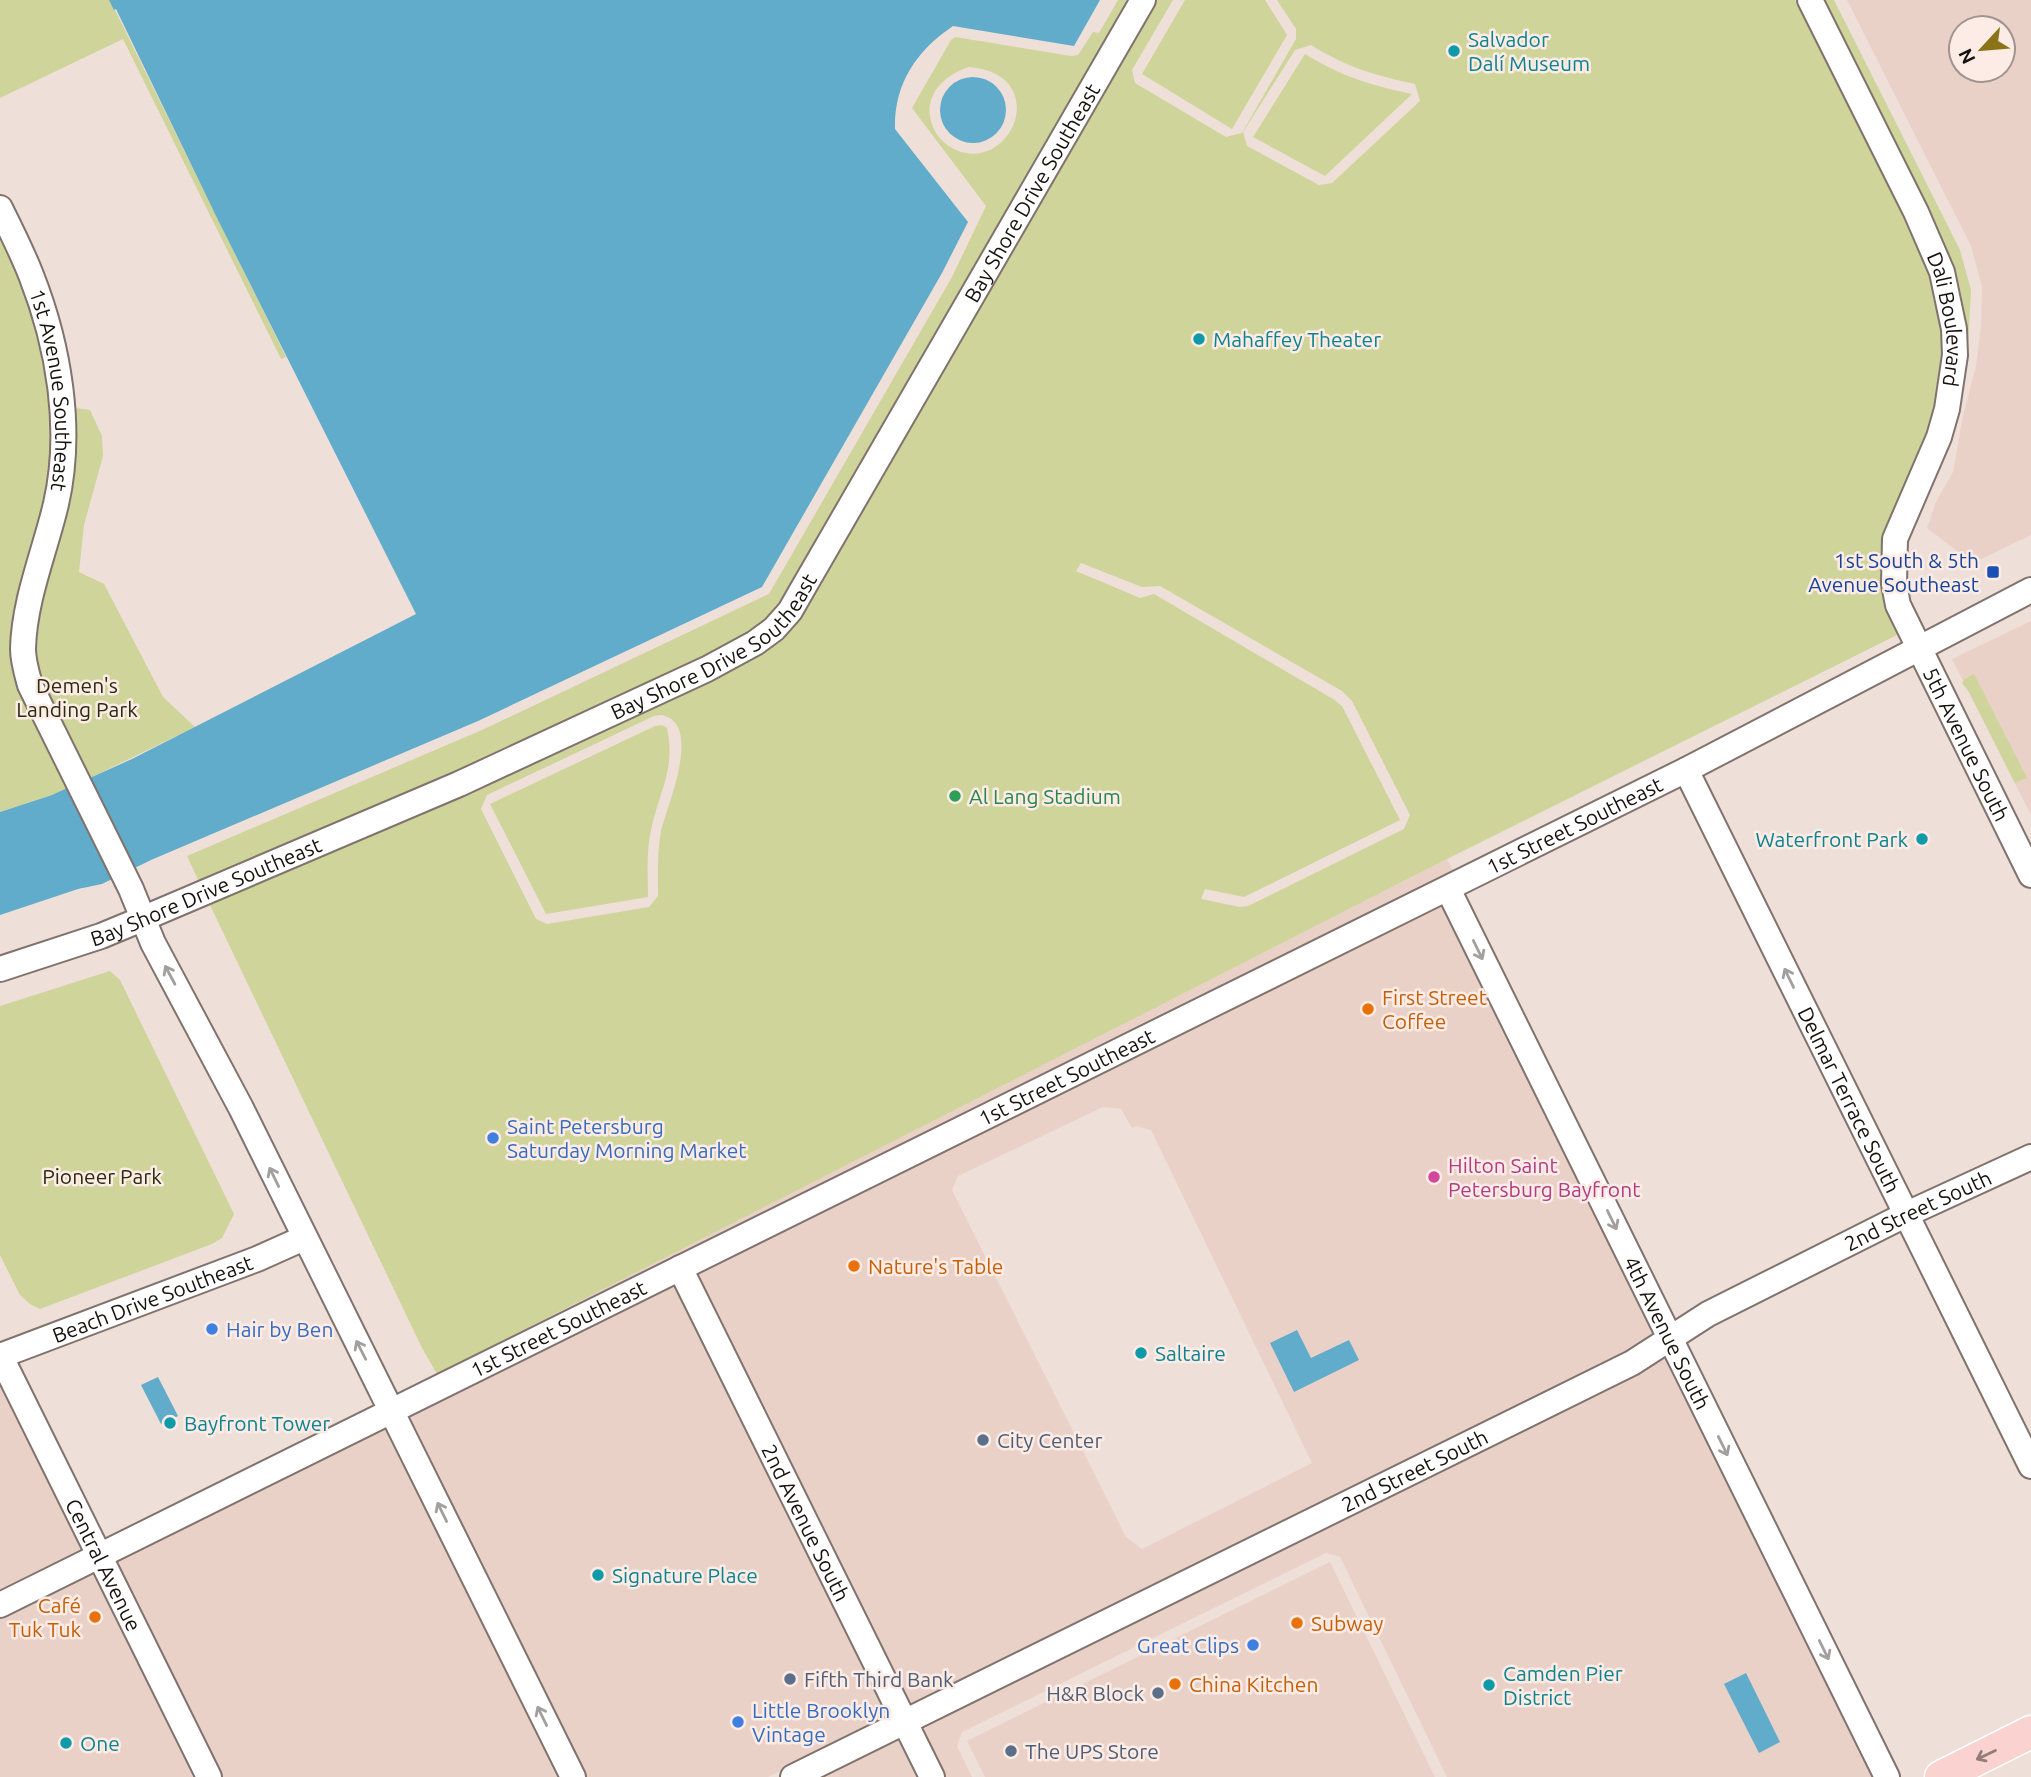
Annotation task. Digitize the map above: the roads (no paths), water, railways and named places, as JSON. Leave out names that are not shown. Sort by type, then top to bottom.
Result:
[{"type":"main road","points":[[1941,1777],[2031,1732]]},
{"type":"street","name":"Bay Shore Drive Southeast","points":[[0,969],[101,936],[459,784],[716,664],[755,643],[774,629],[790,611],[809,579],[1143,0]]},
{"type":"street","name":"Dali Boulevard","points":[[1810,0],[1916,212],[1942,272],[1948,296],[1955,355],[1947,409],[1939,437],[1895,539],[1894,584],[1898,605],[1919,650]]},
{"type":"street","name":"1st Avenue Southeast","points":[[0,208],[31,274],[44,310],[57,372],[64,436],[56,502],[27,615],[23,649],[30,685],[126,881],[153,943],[241,1108],[573,1777]]},
{"type":"street","name":"1st Street Southeast","points":[[0,1605],[1448,889],[1686,770],[2031,590]]},
{"type":"street","name":"5th Avenue South","points":[[1919,650],[2031,875]]},
{"type":"street","name":"Delmar Terrace South","points":[[1686,770],[2031,1466]]},
{"type":"street","name":"4th Avenue South","points":[[1448,889],[1887,1777]]},
{"type":"street","name":"2nd Street South","points":[[793,1777],[1632,1363],[1707,1314],[1907,1214],[2031,1157]]},
{"type":"street","name":"Beach Drive Southeast","points":[[0,1355],[257,1259],[304,1238]]},
{"type":"street","name":"2nd Avenue South","points":[[680,1268],[932,1777]]},
{"type":"street","name":"Central Avenue","points":[[0,1355],[209,1777]]},
{"type":"water","points":[[109,0],[1100,0],[1074,46],[953,26],[928,46],[910,70],[898,97],[895,129],[968,222],[942,273],[762,587],[478,721],[151,860],[102,884],[78,889],[0,915],[0,812],[52,795],[132,759],[416,614],[219,222],[116,9],[114,10]]},
{"type":"water","points":[[973,77],[986,80],[996,87],[1003,97],[1006,110],[1003,123],[996,133],[986,140],[973,143],[960,140],[950,133],[943,123],[940,110],[943,97],[950,87],[960,80]]},
{"type":"water","points":[[1297,1330],[1311,1358],[1349,1340],[1359,1360],[1294,1392],[1270,1343]]},
{"type":"water","points":[[158,1377],[178,1416],[161,1424],[141,1385]]},
{"type":"water","points":[[1746,1673],[1780,1742],[1759,1753],[1724,1684]]},
{"type":"place","name":"Salvador Dalí Museum","points":[[1454,51]]},
{"type":"place","name":"Mahaffey Theater","points":[[1199,339]]},
{"type":"place","name":"1st South & 5th Avenue Southeast","points":[[1993,572]]},
{"type":"place","name":"Al Lang Stadium","points":[[955,796]]},
{"type":"place","name":"Waterfront Park","points":[[1922,839]]},
{"type":"place","name":"First Street Coffee","points":[[1368,1009]]},
{"type":"place","name":"Saint Petersburg Saturday Morning Market","points":[[493,1138]]},
{"type":"place","name":"Hilton Saint Petersburg Bayfront","points":[[1434,1177]]},
{"type":"place","name":"Nature's Table","points":[[854,1266]]},
{"type":"place","name":"Hair by Ben","points":[[212,1329]]},
{"type":"place","name":"Saltaire","points":[[1141,1353]]},
{"type":"place","name":"Bayfront Tower","points":[[170,1423]]},
{"type":"place","name":"City Center","points":[[983,1440]]},
{"type":"place","name":"Signature Place","points":[[598,1575]]},
{"type":"place","name":"Café Tuk Tuk","points":[[95,1617]]},
{"type":"place","name":"Subway","points":[[1297,1623]]},
{"type":"place","name":"Great Clips","points":[[1253,1645]]},
{"type":"place","name":"Fifth Third Bank","points":[[790,1679]]},
{"type":"place","name":"China Kitchen","points":[[1175,1684]]},
{"type":"place","name":"Camden Pier District","points":[[1489,1685]]},
{"type":"place","name":"H&R Block","points":[[1158,1693]]},
{"type":"place","name":"Little Brooklyn Vintage","points":[[738,1722]]},
{"type":"place","name":"One","points":[[66,1743]]},
{"type":"place","name":"The UPS Store","points":[[1011,1751]]},
{"type":"park label","name":"Demen's Landing Park","points":[[77,697]]},
{"type":"park label","name":"Pioneer Park","points":[[102,1176]]}]
